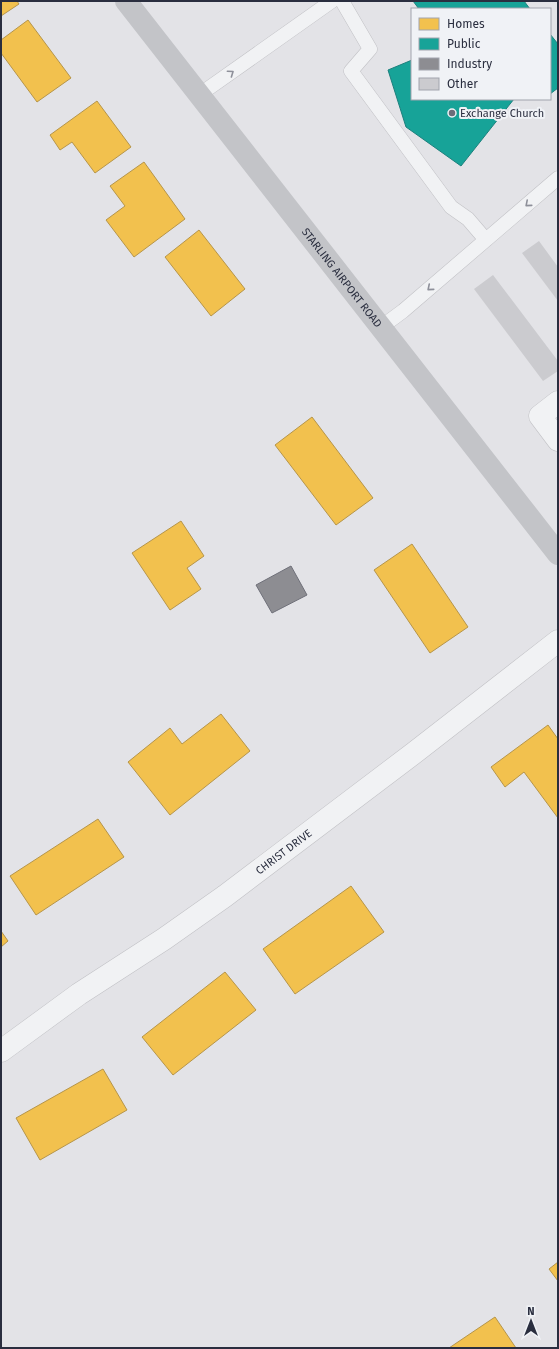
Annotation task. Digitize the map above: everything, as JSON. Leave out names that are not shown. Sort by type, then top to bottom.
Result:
[{"type":"street","name":"STARLING AIRPORT ROAD","points":[[126,1],[558,554]]},
{"type":"street","points":[[558,402],[540,416],[558,440]]},
{"type":"street","name":"CHRIST DRIVE","points":[[1,1051],[79,994],[164,939],[225,896],[414,753],[558,641]]},
{"type":"lane","points":[[199,95],[332,1]]},
{"type":"lane","points":[[342,1],[370,49],[351,71],[451,207],[468,219],[486,240]]},
{"type":"lane","points":[[380,328],[403,311],[558,178]]},
{"type":"building: Homes","points":[[1,1],[17,1],[19,4],[1,16]]},
{"type":"building: Homes","points":[[28,20],[71,78],[37,102],[1,53],[1,40]]},
{"type":"building: Homes","points":[[97,101],[131,147],[95,173],[72,142],[60,150],[50,135]]},
{"type":"building: Homes","points":[[144,162],[185,219],[134,257],[106,220],[125,206],[110,186]]},
{"type":"building: Homes","points":[[199,230],[245,289],[211,316],[165,257]]},
{"type":"building: Homes","points":[[312,417],[373,498],[336,525],[275,445]]},
{"type":"building: Homes","points":[[181,521],[204,556],[187,568],[201,589],[170,610],[132,553]]},
{"type":"building: Homes","points":[[412,544],[468,627],[430,653],[374,570]]},
{"type":"building: Homes","points":[[221,714],[250,751],[170,815],[128,762],[170,728],[182,744]]},
{"type":"building: Homes","points":[[548,725],[558,739],[558,818],[524,772],[505,787],[491,767]]},
{"type":"building: Homes","points":[[98,819],[124,857],[36,915],[10,876]]},
{"type":"building: Homes","points":[[351,886],[384,932],[295,994],[263,949]]},
{"type":"building: Homes","points":[[1,931],[8,941],[1,947]]},
{"type":"building: Homes","points":[[225,972],[256,1010],[173,1075],[142,1037]]},
{"type":"building: Homes","points":[[103,1069],[127,1110],[40,1160],[16,1118]]},
{"type":"building: Homes","points":[[558,1262],[558,1281],[549,1269]]},
{"type":"building: Homes","points":[[495,1317],[516,1348],[449,1348]]},
{"type":"building: Public","points":[[413,1],[524,1],[529,8],[418,8]]},
{"type":"building: Public","name":"Exchange Church","points":[[551,35],[558,44],[558,88],[551,93]]},
{"type":"building: Public","name":"Exchange Church","points":[[411,60],[411,100],[513,100],[461,166],[406,127],[388,70]]},
{"type":"building: Industry","points":[[291,566],[307,595],[272,613],[256,585]]},
{"type":"building: Other","points":[[539,241],[558,267],[558,301],[522,253]]},
{"type":"building: Other","points":[[493,275],[558,361],[558,371],[543,381],[474,289]]},
{"type":"place","name":"Exchange Church","points":[[452,113]]}]
